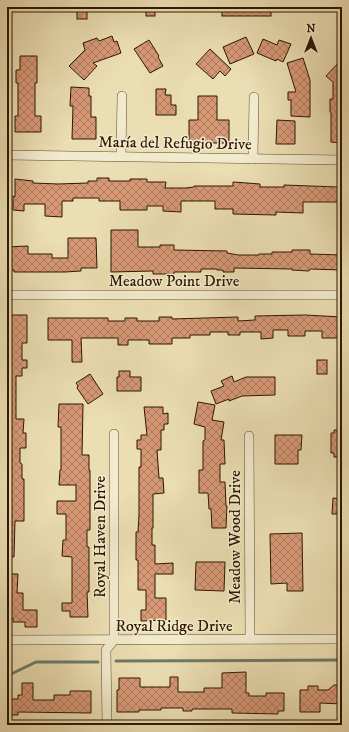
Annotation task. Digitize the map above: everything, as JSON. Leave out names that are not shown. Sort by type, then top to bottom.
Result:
[{"type":"street","points":[[121,156],[122,96]]},
{"type":"street","points":[[252,159],[254,97]]},
{"type":"street","name":"María del Refugio Drive","points":[[7,155],[342,160]]},
{"type":"street","name":"Meadow Point Drive","points":[[7,296],[342,296]]},
{"type":"street","name":"Royal Haven Drive","points":[[114,434],[114,640]]},
{"type":"street","name":"Meadow Wood Drive","points":[[249,436],[250,639]]},
{"type":"street","name":"Royal Ridge Drive","points":[[7,640],[342,639]]},
{"type":"street","points":[[107,725],[106,650],[114,640]]},
{"type":"building","points":[[77,7],[87,7],[87,19],[77,19]]},
{"type":"building","points":[[146,7],[155,7],[155,16],[146,16]]},
{"type":"building","points":[[222,7],[271,7],[271,16],[222,16]]},
{"type":"building","points":[[112,36],[114,42],[117,41],[121,53],[93,63],[97,66],[84,80],[69,66],[85,50],[83,43],[97,38],[99,41]]},
{"type":"building","points":[[246,37],[254,54],[230,64],[223,47]]},
{"type":"building","points":[[263,39],[277,45],[279,40],[291,44],[283,62],[277,59],[276,61],[257,53]]},
{"type":"building","points":[[149,40],[159,56],[158,57],[163,66],[150,73],[134,49]]},
{"type":"building","points":[[210,49],[231,69],[225,76],[220,71],[213,79],[196,64]]},
{"type":"building","points":[[20,56],[37,56],[35,116],[41,116],[41,132],[15,132],[15,116],[18,116],[18,83],[16,83],[16,70],[20,70]]},
{"type":"building","points":[[303,58],[310,80],[310,117],[291,116],[291,100],[288,100],[288,92],[296,92],[287,63]]},
{"type":"building","points":[[342,59],[342,143],[331,142],[330,99],[333,99],[333,82],[326,76]]},
{"type":"building","points":[[71,87],[89,88],[89,96],[91,96],[91,117],[96,117],[96,139],[72,139],[73,106],[70,106]]},
{"type":"building","points":[[156,89],[166,89],[165,95],[171,95],[171,105],[176,105],[176,115],[156,115]]},
{"type":"building","points":[[198,96],[217,96],[217,120],[229,120],[229,143],[189,143],[189,120],[198,120]]},
{"type":"building","points":[[277,120],[295,121],[295,144],[276,144]]},
{"type":"building","points":[[97,178],[109,178],[109,181],[147,179],[147,182],[166,182],[165,188],[233,186],[233,182],[260,184],[260,187],[284,187],[284,185],[338,187],[338,202],[303,202],[303,213],[276,212],[276,215],[233,214],[233,209],[215,209],[215,201],[181,201],[181,212],[163,211],[163,206],[147,206],[147,210],[120,210],[120,201],[99,201],[99,198],[73,198],[73,201],[62,201],[62,217],[45,216],[45,204],[24,204],[24,211],[13,210],[15,179],[33,181],[33,183],[58,184],[88,183],[88,181],[97,181]]},
{"type":"building","points":[[111,230],[138,230],[138,247],[160,247],[160,245],[174,245],[174,250],[227,251],[227,253],[238,255],[259,255],[272,254],[272,252],[292,252],[292,250],[310,250],[310,254],[342,255],[342,270],[310,269],[309,271],[292,269],[234,268],[234,272],[223,272],[223,270],[217,269],[201,269],[201,272],[174,272],[174,274],[153,274],[153,271],[111,272]]},
{"type":"building","points":[[68,238],[96,238],[97,268],[81,268],[81,271],[65,272],[14,272],[14,270],[7,270],[7,247],[28,246],[28,254],[52,254],[52,258],[68,258]]},
{"type":"building","points":[[8,315],[27,315],[27,343],[22,343],[22,360],[27,360],[27,368],[22,368],[22,376],[16,376],[16,419],[24,419],[23,433],[26,433],[26,448],[20,448],[22,479],[24,479],[24,521],[15,521],[14,557],[7,556]]},
{"type":"building","points":[[305,315],[342,317],[342,338],[322,338],[322,331],[305,331],[305,336],[288,336],[288,330],[273,330],[273,338],[261,339],[261,332],[240,332],[240,335],[228,335],[228,332],[210,332],[210,335],[190,335],[190,338],[172,338],[172,344],[149,344],[149,340],[128,340],[128,345],[118,345],[118,338],[81,338],[82,362],[72,362],[72,340],[48,340],[48,318],[108,318],[108,321],[125,321],[125,318],[137,318],[137,321],[159,321],[159,317],[172,317],[172,319],[238,317],[238,321],[255,320],[255,316]]},
{"type":"building","points":[[317,360],[327,360],[327,374],[317,374]]},
{"type":"building","points":[[119,371],[130,371],[130,377],[141,377],[141,391],[117,391],[117,377],[119,377]]},
{"type":"building","points":[[90,374],[103,394],[88,404],[77,388],[78,386],[76,383]]},
{"type":"building","points":[[232,376],[234,382],[246,377],[275,377],[275,395],[242,396],[216,404],[211,391],[224,386],[221,381]]},
{"type":"building","points":[[198,402],[215,405],[212,420],[224,422],[221,440],[224,440],[225,464],[220,464],[220,482],[225,482],[227,506],[226,528],[212,528],[208,493],[199,493],[199,470],[203,470],[203,441],[205,440],[205,427],[194,424]]},
{"type":"building","points":[[59,404],[83,404],[82,455],[89,455],[90,470],[90,530],[87,530],[87,547],[89,547],[89,592],[87,592],[88,617],[70,617],[70,611],[62,611],[62,603],[72,603],[72,557],[62,556],[63,540],[66,540],[66,514],[57,514],[57,501],[76,501],[76,485],[59,485],[61,470],[61,427],[58,427]]},
{"type":"building","points":[[144,407],[163,407],[163,414],[168,413],[168,424],[164,424],[164,430],[161,430],[161,450],[157,450],[159,478],[163,478],[164,493],[153,494],[152,528],[152,545],[155,545],[155,564],[173,563],[173,574],[155,574],[155,598],[166,598],[166,620],[141,621],[141,610],[146,610],[146,590],[138,590],[138,560],[136,560],[136,532],[138,532],[139,515],[139,467],[141,467],[141,449],[137,449],[137,440],[141,440],[141,435],[147,435]]},
{"type":"building","points":[[334,430],[342,430],[342,457],[334,457],[334,453],[331,453],[331,433],[334,433]]},
{"type":"building","points":[[275,435],[302,435],[301,450],[298,450],[298,464],[275,464]]},
{"type":"building","points":[[333,498],[342,499],[342,514],[332,514]]},
{"type":"building","points":[[302,533],[303,591],[287,591],[287,583],[271,584],[270,534]]},
{"type":"building","points":[[196,562],[225,562],[224,591],[195,590]]},
{"type":"building","points":[[7,574],[18,574],[17,593],[23,593],[23,610],[37,610],[37,627],[25,627],[25,622],[13,622],[13,618],[7,618]]},
{"type":"building","points":[[246,672],[246,693],[249,693],[249,696],[266,696],[266,693],[284,693],[284,711],[278,711],[278,714],[232,713],[232,709],[192,709],[192,711],[183,711],[183,708],[161,708],[161,710],[139,710],[139,712],[117,712],[117,690],[119,690],[119,678],[140,678],[140,687],[170,687],[170,677],[178,677],[178,692],[204,692],[204,688],[222,688],[222,673]]},
{"type":"building","points":[[22,683],[33,683],[33,700],[54,700],[54,695],[70,695],[70,691],[91,691],[91,713],[18,712],[18,715],[10,715],[10,709],[7,709],[7,699],[18,699],[18,695],[22,695]]},
{"type":"building","points":[[334,685],[338,685],[342,688],[342,704],[320,703],[320,712],[300,712],[300,690],[308,690],[308,686],[318,686],[318,690],[328,690]]},
{"type":"waterway","points":[[116,661],[342,660]]},
{"type":"waterway","points":[[7,676],[36,662],[98,662]]}]
